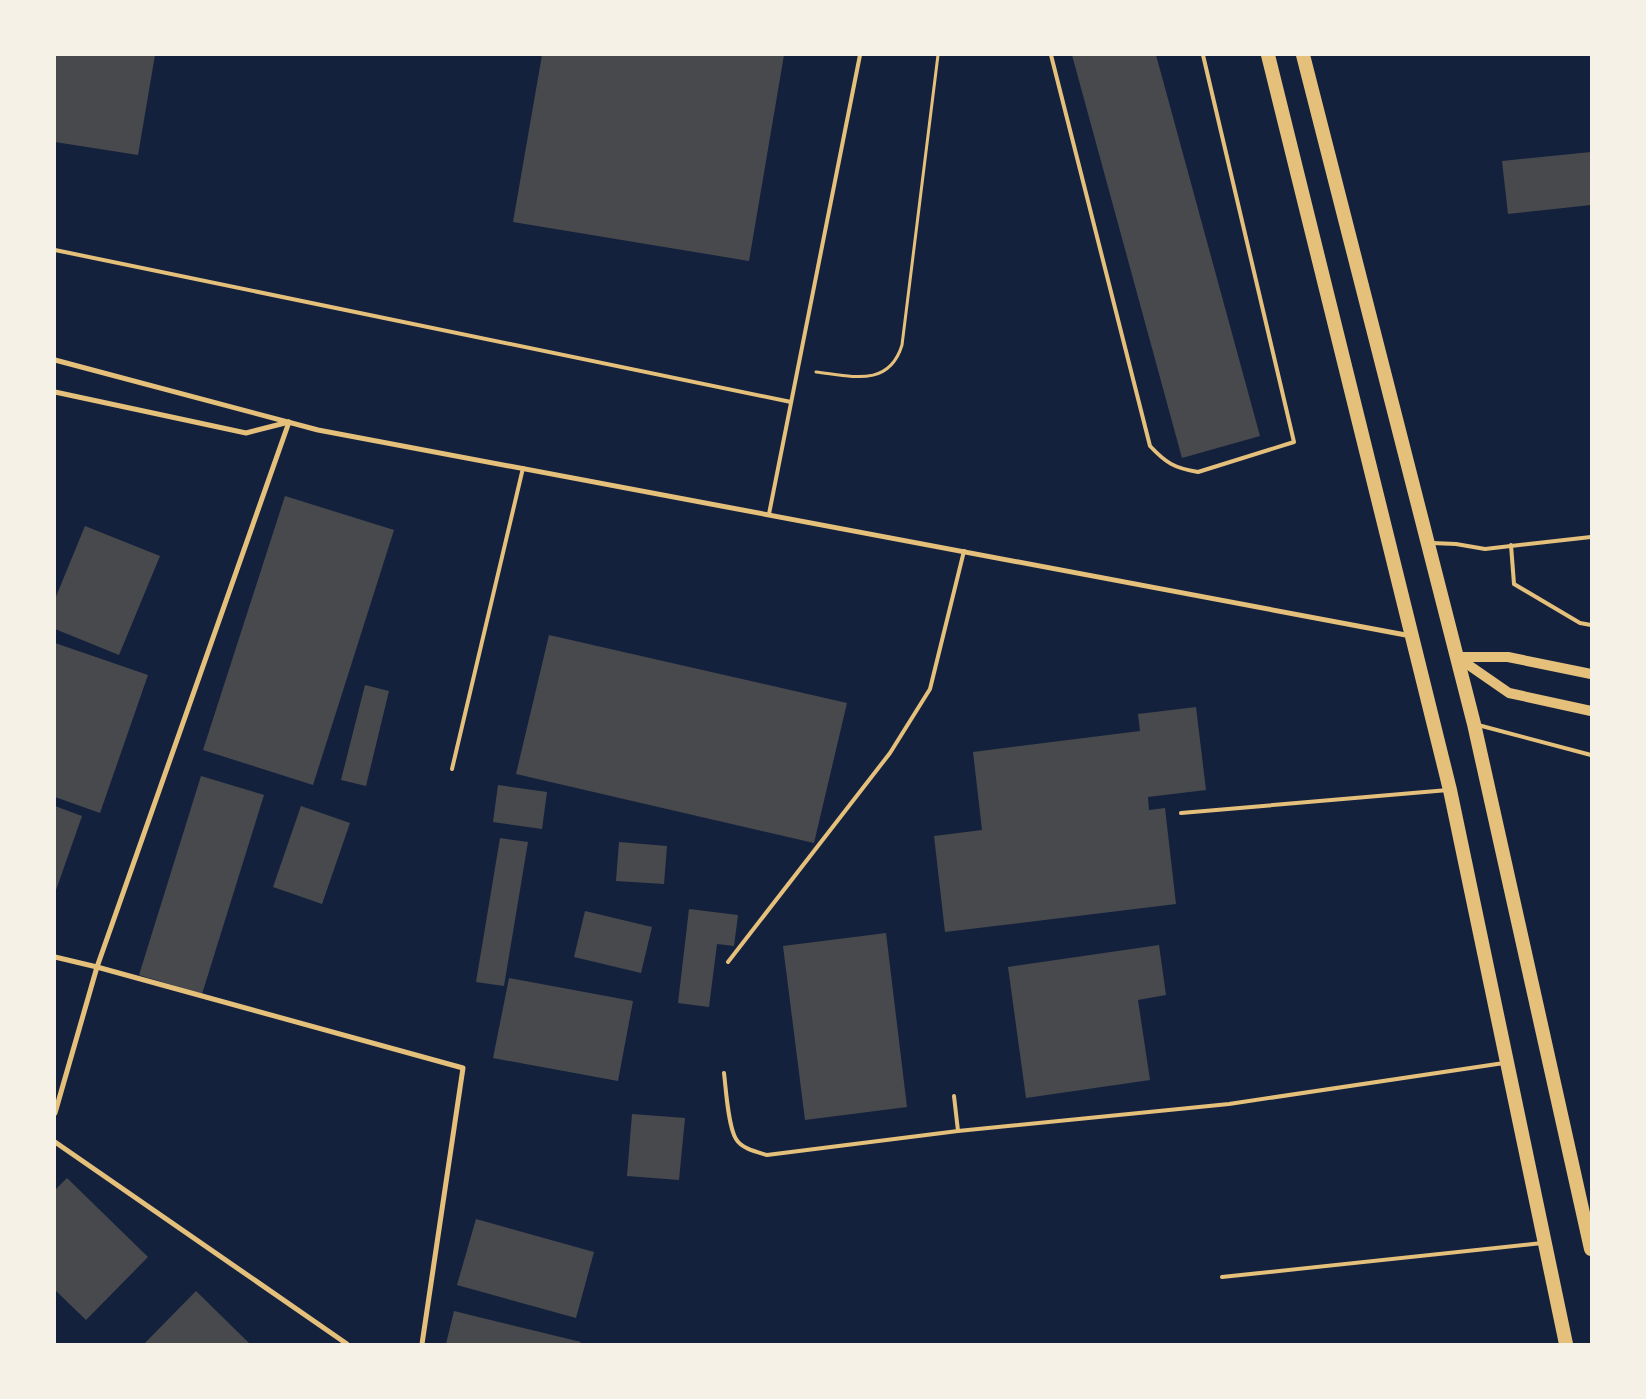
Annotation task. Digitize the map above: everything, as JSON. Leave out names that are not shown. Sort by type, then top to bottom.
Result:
[{"type":"highway","points":[[1268,55],[1450,790],[1566,1344]]},
{"type":"highway","points":[[1303,55],[1474,724],[1591,1249]]},
{"type":"main road","points":[[1457,657],[1508,657],[1591,674]]},
{"type":"main road","points":[[1457,657],[1509,693],[1591,711]]},
{"type":"street","points":[[55,360],[318,430],[964,550],[1412,636]]},
{"type":"street","points":[[55,392],[246,433],[289,422]]},
{"type":"street","points":[[55,1113],[97,967],[289,422]]},
{"type":"street","points":[[55,956],[463,1068],[422,1344]]},
{"type":"street","points":[[55,1142],[347,1344]]},
{"type":"lane","points":[[769,514],[860,55]]},
{"type":"lane","points":[[1050,55],[1150,446],[1164,461],[1182,469],[1198,472],[1294,442],[1203,55]]},
{"type":"lane","points":[[55,250],[791,402]]},
{"type":"lane","points":[[452,769],[523,468]]},
{"type":"lane","points":[[1426,542],[1456,544],[1485,549],[1591,537]]},
{"type":"lane","points":[[1511,545],[1514,584],[1580,623],[1591,626]]},
{"type":"lane","points":[[728,962],[890,753],[930,689],[964,550]]},
{"type":"lane","points":[[1474,724],[1591,755]]},
{"type":"lane","points":[[1181,813],[1450,790]]},
{"type":"lane","points":[[724,1073],[731,1125],[736,1140],[751,1151],[767,1155],[958,1131],[1229,1104],[1506,1063]]},
{"type":"lane","points":[[954,1096],[958,1131]]},
{"type":"lane","points":[[1222,1277],[1545,1243]]},
{"type":"path","points":[[798,370],[860,377],[873,376],[884,371],[894,363],[899,354],[902,345],[938,55]]},
{"type":"building","points":[[55,55],[155,55],[138,155],[55,142]]},
{"type":"building","points":[[542,55],[784,55],[749,261],[513,222]]},
{"type":"building","points":[[1072,55],[1156,55],[1260,436],[1182,458]]},
{"type":"building","points":[[1591,152],[1591,205],[1508,214],[1502,161]]},
{"type":"building","points":[[285,496],[394,530],[313,785],[203,750]]},
{"type":"building","points":[[85,526],[160,556],[119,655],[55,629],[55,599]]},
{"type":"building","points":[[549,635],[847,703],[814,843],[516,774]]},
{"type":"building","points":[[55,643],[148,675],[100,813],[55,797]]},
{"type":"building","points":[[365,685],[389,691],[366,786],[341,780]]},
{"type":"building","points":[[1196,707],[1206,790],[1148,797],[1149,810],[1165,808],[1176,904],[945,932],[934,836],[982,830],[973,752],[1140,731],[1138,714]]},
{"type":"building","points":[[201,776],[264,795],[202,994],[139,975]]},
{"type":"building","points":[[498,785],[547,792],[542,829],[493,822]]},
{"type":"building","points":[[55,806],[82,816],[55,893]]},
{"type":"building","points":[[301,806],[350,823],[322,904],[273,887]]},
{"type":"building","points":[[500,838],[528,842],[504,986],[476,982]]},
{"type":"building","points":[[619,842],[667,846],[664,884],[616,881]]},
{"type":"building","points":[[689,909],[738,915],[734,946],[717,944],[709,1007],[678,1003]]},
{"type":"building","points":[[585,911],[652,927],[641,973],[574,957]]},
{"type":"building","points":[[886,933],[907,1107],[805,1120],[783,946]]},
{"type":"building","points":[[1159,945],[1166,995],[1138,1000],[1150,1080],[1026,1098],[1008,967]]},
{"type":"building","points":[[509,978],[633,1001],[618,1081],[493,1058]]},
{"type":"building","points":[[632,1114],[685,1118],[679,1180],[627,1176]]},
{"type":"building","points":[[67,1178],[148,1257],[86,1320],[55,1290],[55,1190]]},
{"type":"building","points":[[476,1219],[594,1252],[576,1318],[457,1285]]},
{"type":"building","points":[[196,1291],[250,1344],[144,1344]]},
{"type":"building","points":[[454,1311],[581,1342],[580,1344],[446,1344]]}]
